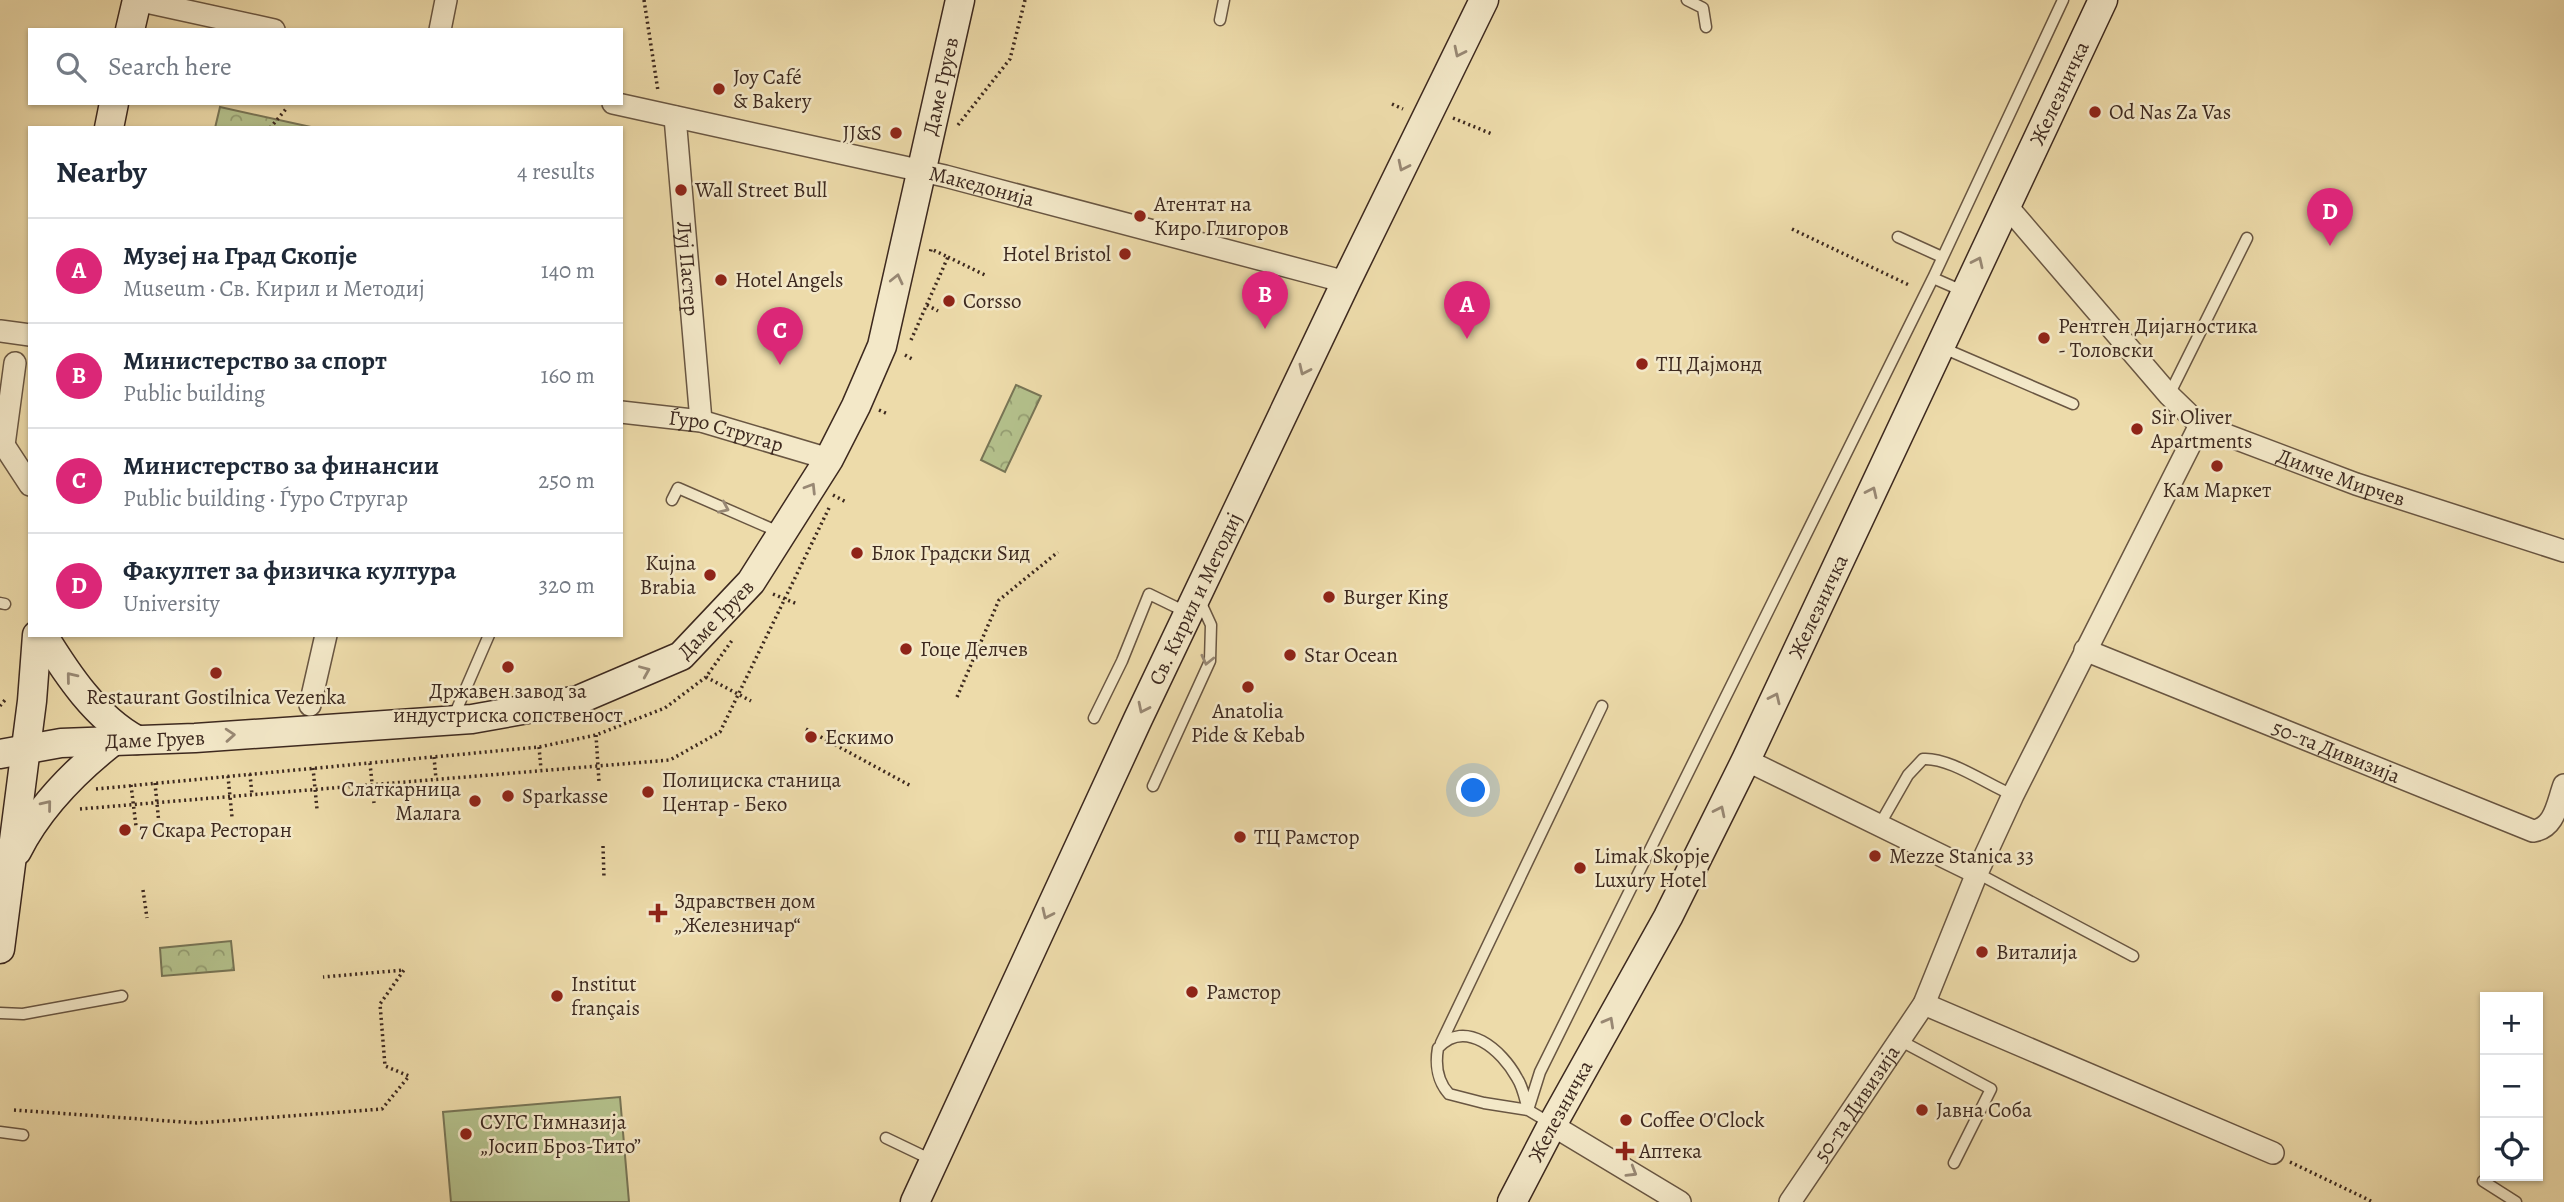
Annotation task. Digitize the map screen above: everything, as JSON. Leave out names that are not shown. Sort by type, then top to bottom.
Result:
[{"type":"street","points":[[130,28],[137,0],[265,28]]},
{"type":"street","points":[[440,28],[446,0]]},
{"type":"street","name":"Даме Груев","points":[[13,751],[61,743],[452,720],[578,700],[681,656],[751,582],[829,459],[856,406],[881,346],[961,0]]},
{"type":"street","name":"Св. Кирил и Методиј","points":[[915,1202],[1000,1013],[1193,604],[1484,0]]},
{"type":"street","name":"Железничка","points":[[1512,1202],[1668,917],[1746,760],[2102,0]]},
{"type":"street","points":[[109,126],[114,105]]},
{"type":"street","name":"Македонија","points":[[622,105],[972,182],[1346,282]]},
{"type":"street","name":"Луј Пастер","points":[[669,115],[701,421]]},
{"type":"street","name":"Димче Мирчев","points":[[2006,205],[2169,395],[2200,425],[2356,484],[2562,547]]},
{"type":"street","points":[[0,331],[28,335]]},
{"type":"street","points":[[15,360],[2,442],[28,482]]},
{"type":"street","name":"Ѓуро Стругар","points":[[623,412],[701,421],[829,459]]},
{"type":"street","name":"50-та Дивизија","points":[[1790,1202],[1924,1004],[1977,873],[2013,795],[2200,425]]},
{"type":"street","points":[[0,949],[13,751],[37,637]]},
{"type":"street","points":[[6,850],[25,836],[42,810],[77,771],[125,741],[61,665],[44,637]]},
{"type":"street","points":[[310,705],[326,637]]},
{"type":"street","name":"50-та Дивизија","points":[[2085,650],[2533,831],[2544,828],[2551,821],[2564,785]]},
{"type":"street","points":[[1746,760],[1977,873]]},
{"type":"street","points":[[1924,1004],[2273,1153]]},
{"type":"street","points":[[1552,1125],[1680,1202]]},
{"type":"lane","points":[[1220,20],[1224,0]]},
{"type":"lane","points":[[1687,0],[1703,8],[1706,27]]},
{"type":"lane","points":[[1528,1110],[1540,1072],[1933,278],[2063,0]]},
{"type":"lane","points":[[1898,237],[1942,257]]},
{"type":"lane","points":[[2169,395],[2248,238]]},
{"type":"lane","points":[[1933,278],[1965,292]]},
{"type":"lane","points":[[1940,346],[2073,404]]},
{"type":"lane","points":[[672,500],[678,488],[782,534]]},
{"type":"lane","points":[[1094,718],[1122,661],[1149,594],[1193,604],[1211,625],[1210,661],[1153,786]]},
{"type":"lane","points":[[452,720],[488,637]]},
{"type":"lane","points":[[1552,1125],[1528,1110],[1449,1094],[1440,1082],[1436,1062],[1440,1045],[1602,706]]},
{"type":"lane","points":[[1880,824],[1908,775],[1923,759],[1933,758],[1947,763],[2013,795]]},
{"type":"lane","points":[[1977,873],[2133,956]]},
{"type":"lane","points":[[0,1013],[23,1014],[122,996]]},
{"type":"lane","points":[[1440,1045],[1453,1036],[1464,1035],[1476,1037],[1492,1046],[1518,1078],[1528,1110]]},
{"type":"lane","points":[[1901,1041],[1991,1089],[1954,1163]]},
{"type":"lane","points":[[0,1132],[23,1135]]},
{"type":"lane","points":[[886,1138],[934,1162]]},
{"type":"lane","points":[[2483,1181],[2516,1202]]},
{"type":"path","points":[[644,0],[669,115]]},
{"type":"path","points":[[956,128],[1010,59],[1025,0]]},
{"type":"path","points":[[1392,104],[1408,111]]},
{"type":"path","points":[[272,126],[286,109]]},
{"type":"path","points":[[1453,118],[1492,134]]},
{"type":"path","points":[[1791,229],[1925,293]]},
{"type":"path","points":[[931,249],[987,276]]},
{"type":"path","points":[[909,343],[948,257]]},
{"type":"path","points":[[927,305],[938,311]]},
{"type":"path","points":[[898,365],[904,354]]},
{"type":"path","points":[[80,809],[670,760],[720,732],[835,496]]},
{"type":"path","points":[[957,698],[999,600],[1058,552]]},
{"type":"path","points":[[767,592],[797,604]]},
{"type":"path","points":[[706,677],[751,701]]},
{"type":"path","points":[[0,706],[5,701]]},
{"type":"path","points":[[806,729],[911,786]]},
{"type":"path","points":[[596,735],[598,782]]},
{"type":"path","points":[[539,747],[541,770]]},
{"type":"path","points":[[433,757],[436,779]]},
{"type":"path","points":[[370,763],[374,803]]},
{"type":"path","points":[[313,768],[317,808]]},
{"type":"path","points":[[250,774],[252,795]]},
{"type":"path","points":[[228,776],[232,817]]},
{"type":"path","points":[[155,783],[159,824]]},
{"type":"path","points":[[131,785],[136,826]]},
{"type":"path","points":[[603,846],[604,878]]},
{"type":"path","points":[[143,890],[148,918]]},
{"type":"path","points":[[14,1110],[197,1123],[382,1109],[409,1076],[385,1066],[380,1004],[404,970],[323,977]]},
{"type":"path","points":[[2273,1153],[2373,1202]]},
{"type":"green space","points":[[220,107],[306,126],[215,126]]},
{"type":"green space","points":[[1016,385],[1041,396],[1005,472],[981,460]]},
{"type":"green space","points":[[231,941],[234,970],[162,976],[160,948]]},
{"type":"green space","points":[[620,1097],[629,1202],[451,1202],[443,1112]]},
{"type":"place","name":"Joy Café & Bakery","points":[[719,89]]},
{"type":"place","name":"Od Nas Za Vas","points":[[2095,112]]},
{"type":"place","name":"JJ&S","points":[[896,133]]},
{"type":"place","name":"Wall Street Bull","points":[[681,190]]},
{"type":"place","name":"Атентат на Киро Глигоров","points":[[1140,216]]},
{"type":"place","name":"Факултет за физичка култура","points":[[2330,246]]},
{"type":"place","name":"Hotel Bristol","points":[[1125,254]]},
{"type":"place","name":"Hotel Angels","points":[[721,280]]},
{"type":"place","name":"Corsso","points":[[949,301]]},
{"type":"place","name":"Министерство за спорт","points":[[1265,329]]},
{"type":"place","name":"Рентген Дијагностика - Толовски","points":[[2044,338]]},
{"type":"place","name":"Музеј на Град Скопје","points":[[1467,339]]},
{"type":"place","name":"ТЦ Дајмонд","points":[[1642,364]]},
{"type":"place","name":"Министерство за финансии","points":[[780,365]]},
{"type":"place","name":"Sir Oliver Apartments","points":[[2137,429]]},
{"type":"place","name":"Кам Маркет","points":[[2217,466]]},
{"type":"place","name":"Блок Градски Sид","points":[[857,553]]},
{"type":"place","name":"Kujna Brabia","points":[[710,575]]},
{"type":"place","name":"Burger King","points":[[1329,597]]},
{"type":"place","name":"Гоце Делчев","points":[[906,649]]},
{"type":"place","name":"Star Ocean","points":[[1290,655]]},
{"type":"place","name":"Државен завод за индустриска сопственост","points":[[508,667]]},
{"type":"place","name":"Restaurant Gostilnica Vezenka","points":[[216,673]]},
{"type":"place","name":"Anatolia Pide & Kebab","points":[[1248,687]]},
{"type":"place","name":"Ескимо","points":[[811,737]]},
{"type":"place","name":"Полициска станица Центар - Беко","points":[[648,792]]},
{"type":"place","name":"Sparkasse","points":[[508,796]]},
{"type":"place","name":"Слаткарница Малага","points":[[475,801]]},
{"type":"place","name":"7 Скара Ресторан","points":[[125,830]]},
{"type":"place","name":"ТЦ Рамстор","points":[[1240,837]]},
{"type":"place","name":"Mezze Stanica 33","points":[[1875,856]]},
{"type":"place","name":"Limak Skopje Luxury Hotel","points":[[1580,868]]},
{"type":"place","name":"Здравствен дом „Железничар“","points":[[658,913]]},
{"type":"place","name":"Виталија","points":[[1982,952]]},
{"type":"place","name":"Рамстор","points":[[1192,992]]},
{"type":"place","name":"Institut français","points":[[557,996]]},
{"type":"place","name":"Јавна Соба","points":[[1922,1110]]},
{"type":"place","name":"Coffee O'Clock","points":[[1626,1120]]},
{"type":"place","name":"СУГС Гимназија „Јосип Броз-Тито”","points":[[466,1134]]},
{"type":"place","name":"Аптека","points":[[1625,1151]]}]
